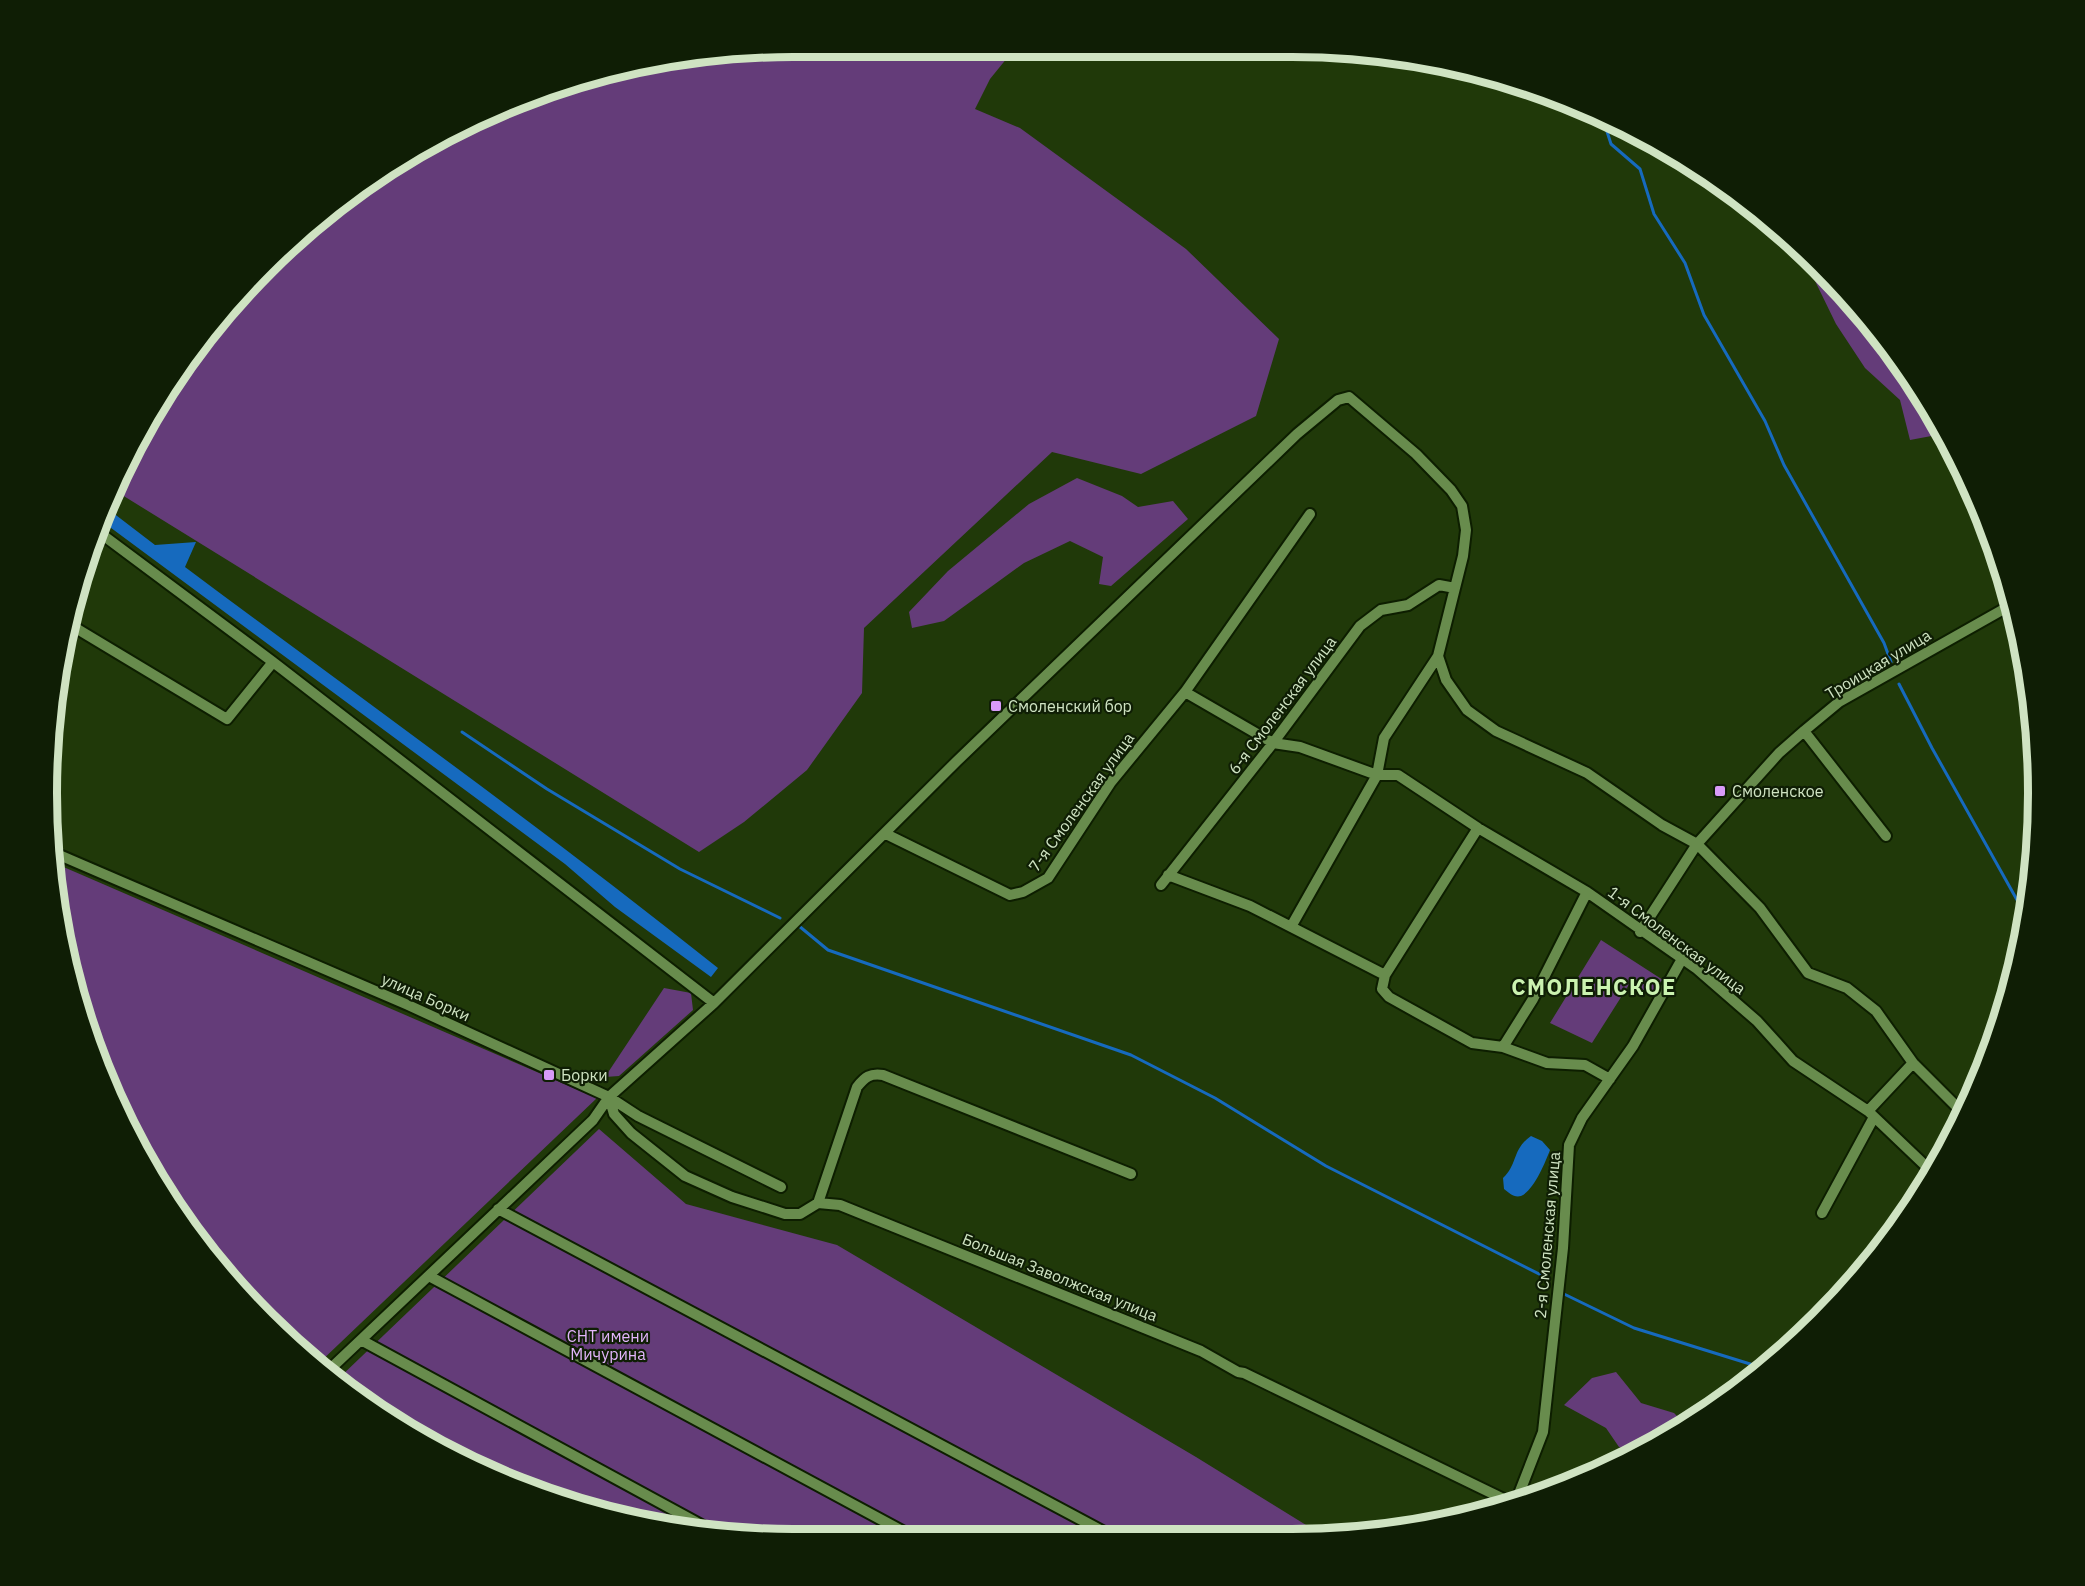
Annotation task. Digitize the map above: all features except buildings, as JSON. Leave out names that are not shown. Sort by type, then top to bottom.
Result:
[{"type":"street","points":[[333,1367],[593,1120],[609,1097],[714,1003],[1297,434],[1338,400],[1349,397],[1416,454],[1451,490],[1462,506],[1466,530],[1463,556],[1438,656],[1384,738],[1377,775],[1292,925]]},
{"type":"street","name":"7-я Смоленская улица","points":[[886,834],[1010,895],[1032,888],[1048,878],[1111,782],[1185,692],[1310,514]]},
{"type":"street","points":[[104,536],[273,662],[714,1003]]},
{"type":"street","name":"6-я Смоленская улица","points":[[1161,885],[1273,743],[1360,626],[1381,610],[1408,605],[1438,585],[1455,588]]},
{"type":"street","name":"Троицкая улица","points":[[1697,844],[1779,753],[1839,702],[2004,609]]},
{"type":"street","points":[[76,628],[227,719],[273,662]]},
{"type":"street","points":[[1438,656],[1455,696],[1476,717],[1496,731],[1587,773],[1662,825],[1697,844],[1760,908],[1808,973],[1847,988],[1876,1011],[1913,1063],[1958,1107]]},
{"type":"street","points":[[1185,692],[1273,743]]},
{"type":"street","points":[[1804,730],[1886,836]]},
{"type":"street","name":"1-я Смоленская улица","points":[[1273,743],[1300,747],[1377,775],[1398,775],[1478,828],[1587,892],[1640,932],[1682,959],[1757,1021],[1793,1061],[1871,1114],[1926,1166]]},
{"type":"street","points":[[1478,828],[1385,975],[1382,989],[1389,997],[1472,1043],[1503,1047],[1547,1063],[1586,1065],[1610,1079]]},
{"type":"street","points":[[1640,932],[1697,844]]},
{"type":"street","name":"улица Борки","points":[[60,855],[408,1005],[609,1097],[638,1116],[781,1187]]},
{"type":"street","points":[[1168,875],[1250,906],[1292,925],[1385,975]]},
{"type":"street","points":[[1503,1047],[1533,999],[1587,892]]},
{"type":"street","name":"2-я Смоленская улица","points":[[1519,1493],[1544,1432],[1563,1248],[1569,1146],[1582,1118],[1633,1046],[1682,959]]},
{"type":"street","points":[[1822,1213],[1871,1114],[1913,1063]]},
{"type":"street","points":[[609,1097],[614,1113],[631,1134],[685,1176],[732,1197],[785,1214],[800,1214],[818,1203],[857,1087],[865,1078],[874,1073],[1131,1174]]},
{"type":"street","name":"Большая Заволжская улица","points":[[818,1203],[840,1205],[861,1213],[1201,1351],[1238,1372],[1244,1372],[1502,1498]]},
{"type":"street","points":[[498,1209],[1098,1529]]},
{"type":"street","points":[[429,1276],[899,1529]]},
{"type":"street","points":[[361,1340],[698,1523]]},
{"type":"green space","points":[[793,57],[1008,57],[990,79],[975,109],[1020,128],[1186,249],[1279,339],[1256,416],[1141,474],[1052,452],[864,628],[862,693],[807,770],[744,822],[699,852],[121,494],[156,425],[181,384],[209,345],[273,273],[345,209],[384,181],[467,133],[556,96],[649,71],[697,63]]},
{"type":"green space","points":[[1810,272],[1876,345],[1904,384],[1935,435],[1910,440],[1900,400],[1865,368],[1836,324]]},
{"type":"green space","points":[[1077,478],[1122,496],[1138,507],[1173,501],[1188,519],[1111,586],[1099,584],[1103,557],[1070,541],[1024,563],[944,621],[912,628],[909,612],[948,571],[1029,504]]},
{"type":"green space","points":[[61,866],[597,1098],[323,1359],[273,1313],[209,1241],[181,1202],[133,1119],[96,1030],[82,983],[71,937]]},
{"type":"green space","points":[[1601,940],[1663,980],[1652,997],[1630,983],[1592,1043],[1550,1023]]},
{"type":"green space","points":[[664,988],[691,993],[693,1010],[619,1076],[605,1077]]},
{"type":"green space","name":"СНТ имени Мичурина","points":[[599,1129],[686,1204],[837,1245],[1196,1457],[1311,1528],[793,1529],[697,1523],[603,1504],[511,1473],[425,1430],[384,1405],[342,1375]]},
{"type":"green space","points":[[1616,1372],[1641,1403],[1674,1413],[1679,1418],[1626,1449],[1619,1447],[1606,1428],[1564,1405],[1592,1378]]},
{"type":"water","points":[[112,512],[155,545],[196,542],[185,567],[520,815],[718,968],[711,977],[615,907],[565,864],[108,525]]},
{"type":"water","points":[[1531,1136],[1542,1141],[1550,1150],[1530,1188],[1521,1196],[1514,1196],[1504,1189],[1503,1178],[1508,1173],[1521,1146]]},
{"type":"waterway","points":[[1606,127],[1611,144],[1640,169],[1654,214],[1685,263],[1704,315],[1765,421],[1784,465],[1884,643],[1891,662]]},
{"type":"waterway","points":[[1899,684],[2019,904]]},
{"type":"waterway","points":[[462,732],[547,789],[680,869],[780,918]]},
{"type":"waterway","points":[[799,926],[828,950],[1131,1055],[1215,1098],[1326,1166],[1547,1278]]},
{"type":"waterway","points":[[1564,1294],[1634,1328],[1754,1365]]},
{"type":"place","name":"Смоленский бор","points":[[996,706]]},
{"type":"place","name":"Смоленское","points":[[1720,791]]},
{"type":"place","name":"Борки","points":[[549,1075]]},
{"type":"district","name":"СМОЛЕНСКОЕ","points":[[1594,987]]}]
